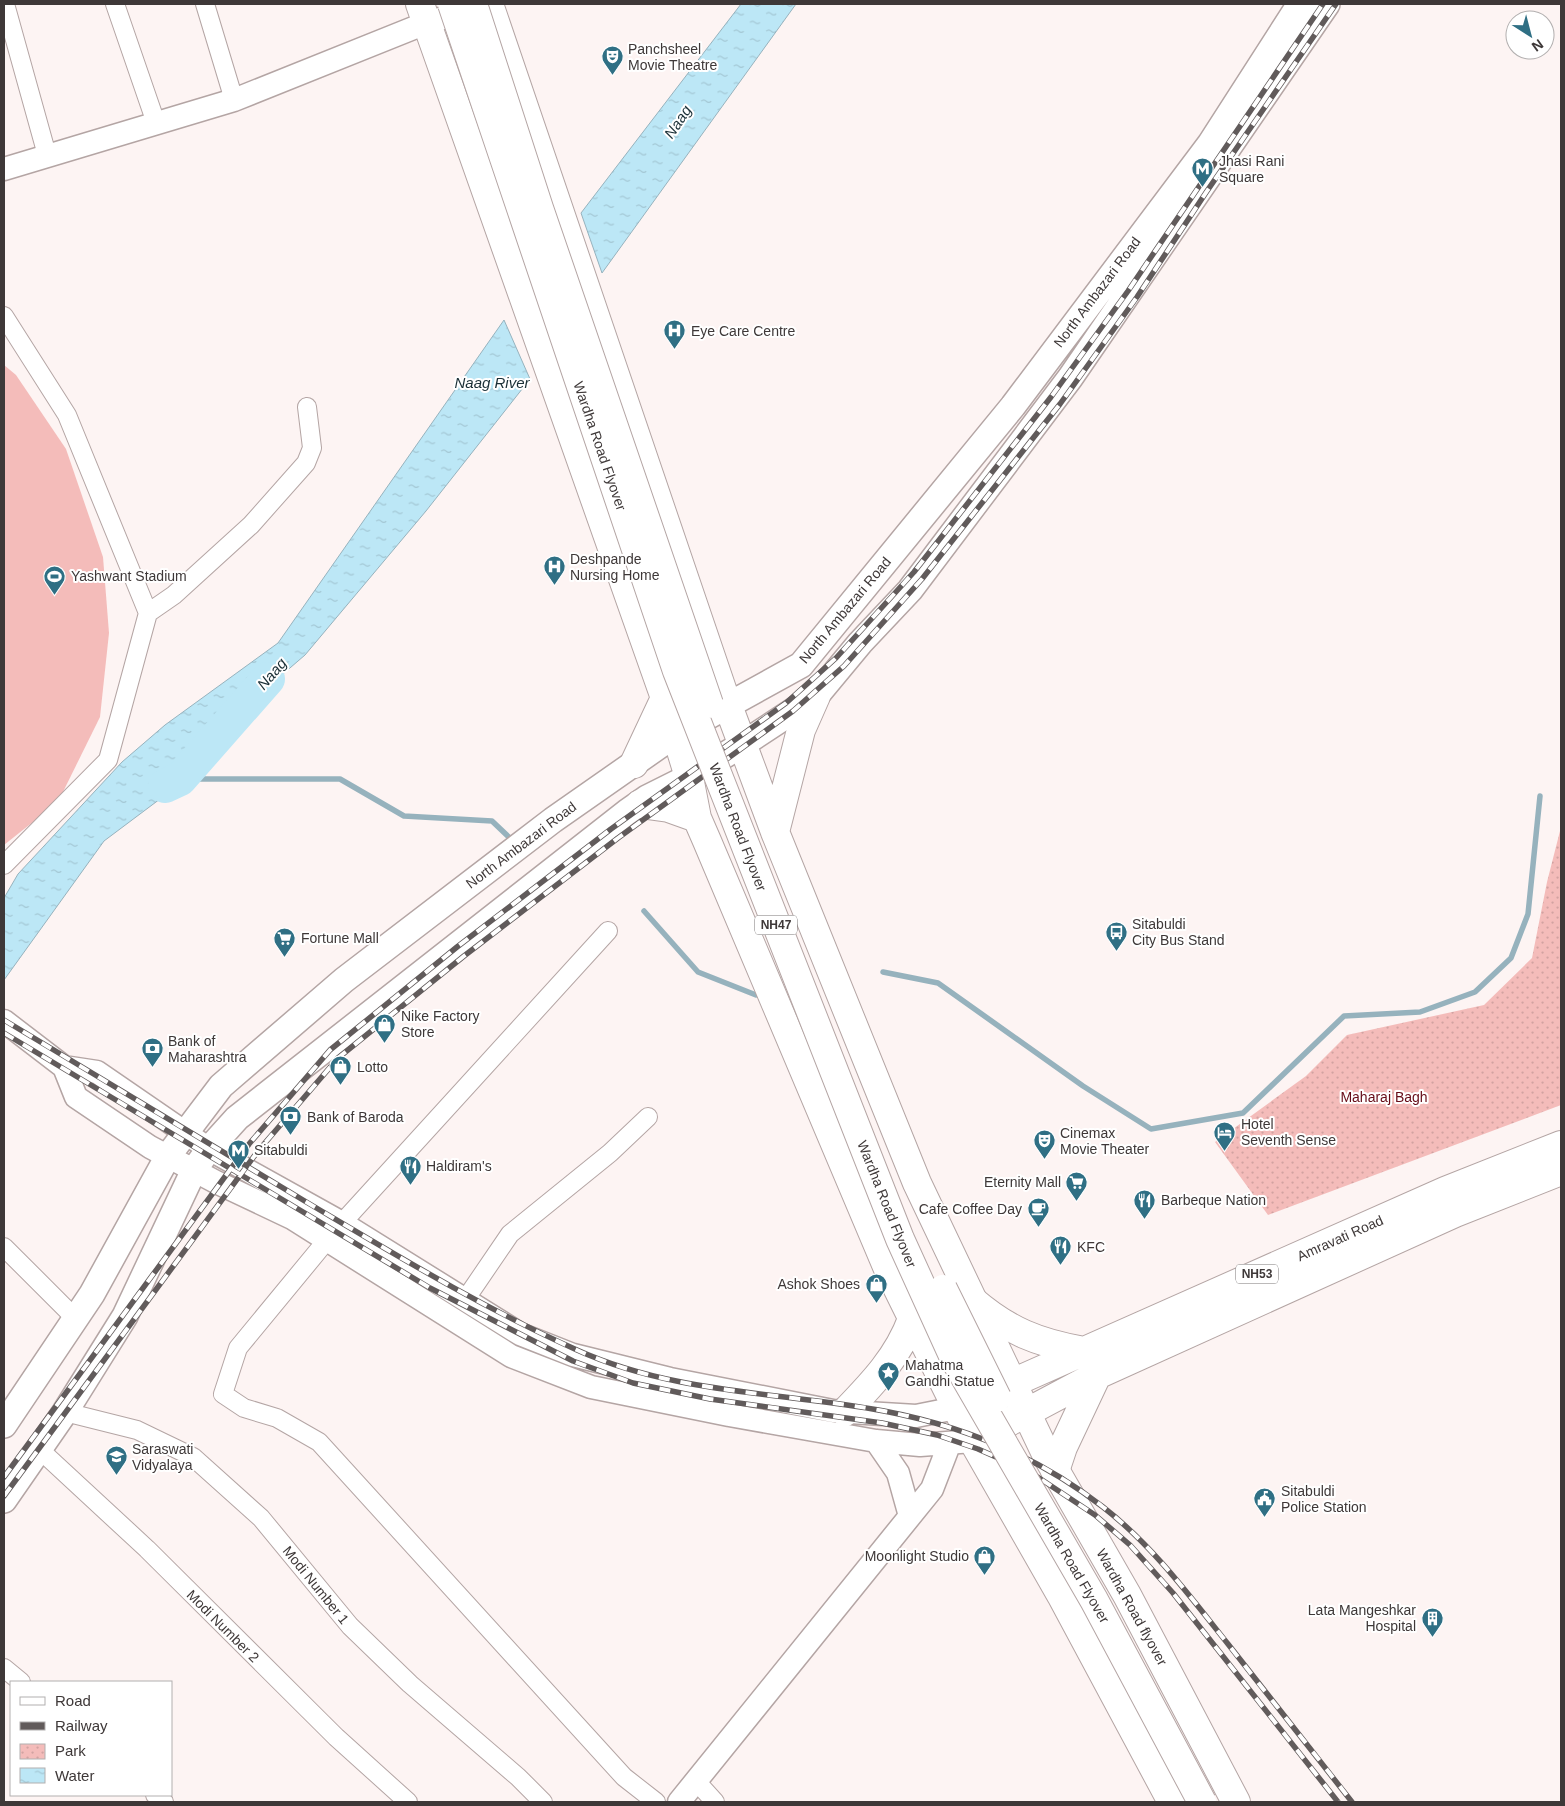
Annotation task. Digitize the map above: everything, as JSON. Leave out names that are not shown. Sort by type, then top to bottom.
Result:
[{"type":"main road","name":"Wardha Road Flyover","points":[[452,4],[677,671],[900,1238],[955,1360],[1094,1600],[1202,1802]]},
{"type":"main road","name":"Wardha Road Flyover","points":[[486,4],[539,208],[708,702],[928,1259],[995,1395],[1142,1657],[1218,1802]]},
{"type":"main road","name":"Wardha Road flyover","points":[[486,4],[728,704],[775,832],[916,1183],[1055,1471],[1127,1595],[1236,1802]]},
{"type":"main road","name":"North Ambazari Road","points":[[4,1425],[92,1294],[168,1156],[184,1132],[221,1086],[344,980],[553,820],[676,734],[801,665],[1013,406],[1210,144],[1300,4]]},
{"type":"main road","name":"North Ambazari Road","points":[[4,1500],[65,1412],[125,1316],[194,1170],[209,1149],[237,1118],[640,804],[743,744],[816,696],[860,643],[910,590],[1070,378],[1327,4]]},
{"type":"main road","points":[[423,13],[665,698],[689,777],[697,818],[888,1269],[961,1430],[1061,1595],[1172,1802]]},
{"type":"main road","points":[[1045,362],[1070,378]]},
{"type":"main road","points":[[775,832],[801,730],[816,696]]},
{"type":"main road","points":[[634,764],[665,698]]},
{"type":"main road","points":[[640,804],[669,808],[697,818]]},
{"type":"main road","name":"Amravati Road","points":[[961,1430],[1012,1384],[1445,1191],[1561,1145]]},
{"type":"main road","name":"Amravati Road","points":[[961,1430],[1026,1412],[1098,1375],[1455,1213],[1561,1171]]},
{"type":"main road","points":[[972,1300],[997,1321],[1016,1331],[1060,1347],[1084,1351]]},
{"type":"main road","points":[[845,1412],[892,1360],[905,1339],[912,1319]]},
{"type":"main road","points":[[1055,1471],[1063,1447],[1098,1375]]},
{"type":"street","points":[[5,4],[47,155]]},
{"type":"street","points":[[115,4],[156,123]]},
{"type":"street","points":[[205,4],[234,100]]},
{"type":"street","points":[[4,169],[234,100],[423,13],[486,4]]},
{"type":"street","points":[[4,316],[67,415],[148,614],[108,760],[4,865]]},
{"type":"street","points":[[148,614],[174,595],[251,525],[306,464],[312,448],[307,407]]},
{"type":"street","points":[[342,1222],[608,931]]},
{"type":"street","points":[[5,1025],[64,1067],[97,1072],[209,1149],[342,1222],[520,1334],[573,1355],[670,1380],[845,1412],[916,1416],[961,1430]]},
{"type":"street","points":[[64,1067],[76,1097],[168,1156],[292,1218],[511,1356],[590,1387],[876,1442],[920,1446],[961,1430]]},
{"type":"street","points":[[465,1300],[510,1234],[610,1153],[648,1117]]},
{"type":"street","points":[[327,1240],[238,1348],[223,1394],[244,1408],[278,1418],[319,1442],[624,1776],[656,1802]]},
{"type":"street","points":[[4,1247],[76,1319]]},
{"type":"street","name":"Modi Number 1","points":[[65,1412],[137,1430],[193,1457],[261,1518],[350,1626],[410,1684],[518,1777],[543,1802]]},
{"type":"street","points":[[679,1802],[932,1489],[961,1430]]},
{"type":"street","points":[[876,1442],[898,1473],[910,1516]]},
{"type":"street","name":"Modi Number 2","points":[[39,1449],[148,1548],[336,1737],[408,1802]]},
{"type":"street","points":[[4,1668],[20,1681]]},
{"type":"street","points":[[696,1781],[715,1802]]},
{"type":"green space","name":"Yashwant Stadium","points":[[4,365],[16,375],[66,449],[103,557],[109,633],[100,717],[58,802],[4,845]]},
{"type":"green space","name":"Maharaj Bagh","points":[[1561,827],[1561,1105],[1268,1215],[1215,1142],[1306,1076],[1347,1035],[1484,1005],[1532,958],[1547,882]]},
{"type":"water","points":[[741,4],[796,4],[602,273],[581,213]]},
{"type":"water","name":"Naag River","points":[[504,320],[530,379],[426,511],[305,655],[225,724],[176,787],[104,841],[4,980],[4,898],[18,874],[122,762],[165,725],[278,643]]},
{"type":"waterway","name":"Naag","points":[[165,786],[180,779],[268,679]]},
{"type":"waterway","points":[[180,779],[340,779],[404,816],[492,821],[513,841]]},
{"type":"waterway","points":[[883,972],[938,983],[1083,1086],[1151,1129],[1243,1113],[1344,1016],[1420,1012],[1475,992],[1511,958],[1528,914],[1540,796]]},
{"type":"waterway","points":[[644,911],[698,972],[756,995]]},
{"type":"railway","points":[[4,1477],[249,1144],[330,1050],[457,947],[611,829],[786,703],[836,658],[914,572],[1051,397],[1128,291],[1323,4]]},
{"type":"railway","points":[[4,1496],[258,1151],[338,1058],[464,956],[618,838],[793,711],[844,666],[922,579],[1060,404],[1137,297],[1207,191],[1336,4]]},
{"type":"railway","points":[[4,1020],[407,1261],[508,1317],[577,1350],[614,1364],[690,1384],[845,1405],[913,1417],[943,1425],[999,1446],[1053,1473],[1103,1507],[1154,1554],[1199,1607],[1352,1802]]},
{"type":"railway","points":[[4,1033],[430,1288],[573,1361],[633,1383],[710,1399],[882,1423],[937,1435],[978,1449],[1030,1472],[1095,1515],[1130,1545],[1173,1593],[1338,1802]]},
{"type":"place","name":"Panchsheel Movie Theatre","points":[[612,76]]},
{"type":"place","name":"Jhasi Rani Square","points":[[1203,188]]},
{"type":"place","name":"Eye Care Centre","points":[[675,350]]},
{"type":"place","name":"Deshpande Nursing Home","points":[[554,586]]},
{"type":"place","name":"Yashwant Stadium","points":[[55,595]]},
{"type":"place","name":"Sitabuldi City Bus Stand","points":[[1116,951]]},
{"type":"place","name":"Fortune Mall","points":[[285,957]]},
{"type":"place","name":"Nike Factory Store","points":[[385,1043]]},
{"type":"place","name":"Bank of Maharashtra","points":[[152,1068]]},
{"type":"place","name":"Lotto","points":[[341,1086]]},
{"type":"place","name":"Bank of Baroda","points":[[291,1136]]},
{"type":"place","name":"Hotel Seventh Sense","points":[[1225,1151]]},
{"type":"place","name":"Cinemax Movie Theater","points":[[1044,1160]]},
{"type":"place","name":"Sitabuldi","points":[[238,1169]]},
{"type":"place","name":"Haldiram's","points":[[410,1185]]},
{"type":"place","name":"Eternity Mall","points":[[1077,1201]]},
{"type":"place","name":"Barbeque Nation","points":[[1145,1219]]},
{"type":"place","name":"Cafe Coffee Day","points":[[1038,1228]]},
{"type":"place","name":"KFC","points":[[1061,1266]]},
{"type":"place","name":"Ashok Shoes","points":[[876,1303]]},
{"type":"place","name":"Mahatma Gandhi Statue","points":[[889,1392]]},
{"type":"place","name":"Saraswati Vidyalaya","points":[[116,1476]]},
{"type":"place","name":"Sitabuldi Police Station","points":[[1265,1518]]},
{"type":"place","name":"Moonlight Studio","points":[[985,1575]]},
{"type":"place","name":"Lata Mangeshkar Hospital","points":[[1432,1637]]}]
